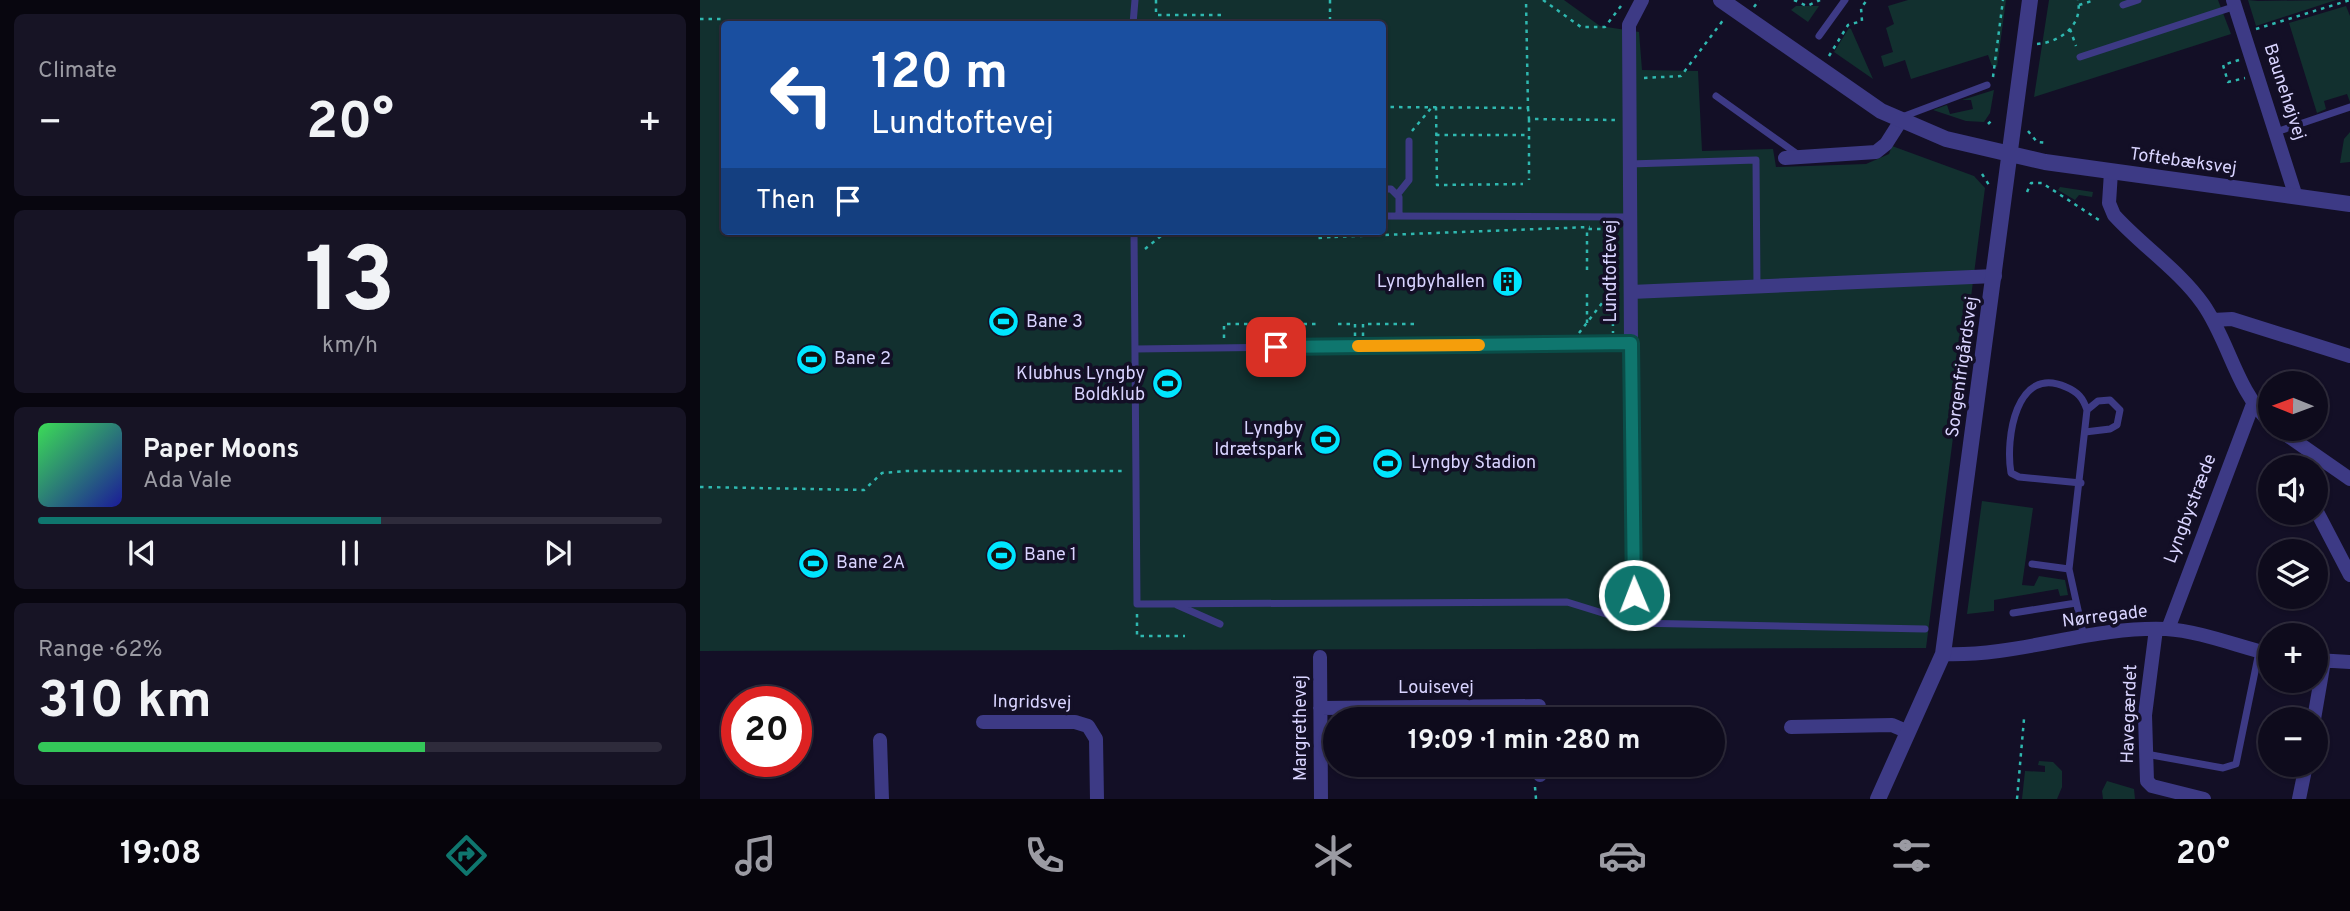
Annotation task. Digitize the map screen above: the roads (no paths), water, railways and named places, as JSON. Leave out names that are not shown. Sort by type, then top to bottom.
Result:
[{"type":"street","name":"Lundtoftevej","points":[[1631,343],[1629,25],[1642,0]]},
{"type":"street","name":"Sorgenfrigårdsvej","points":[[1878,799],[1943,654],[2030,0]]},
{"type":"street","name":"Baunehøjvej","points":[[2235,3],[2296,197]]},
{"type":"street","points":[[1727,4],[1897,121],[1946,139],[2011,156]]},
{"type":"street","points":[[1785,158],[1876,152],[1886,144],[1897,121]]},
{"type":"street","name":"Toftebæksvej","points":[[2011,156],[2350,204]]},
{"type":"street","points":[[2111,172],[2109,202],[2119,221],[2197,295],[2213,320],[2258,409]]},
{"type":"street","points":[[1631,292],[1994,276]]},
{"type":"street","points":[[2213,320],[2232,319],[2350,356]]},
{"type":"street","name":"Lyngbystræde","points":[[2162,629],[2253,404]]},
{"type":"street","points":[[2291,441],[2306,455]]},
{"type":"street","points":[[2328,469],[2350,479]]},
{"type":"street","points":[[2324,525],[2350,575]]},
{"type":"street","name":"Nørregade","points":[[1943,654],[1978,655],[2162,629],[2258,652]]},
{"type":"street","name":"Havegærdet","points":[[2162,629],[2147,678],[2149,785],[2204,799]]},
{"type":"street","name":"Margrethevej","points":[[1320,657],[1321,799]]},
{"type":"street","points":[[2328,661],[2350,662]]},
{"type":"street","name":"Louisevej","points":[[1430,707],[1539,707]]},
{"type":"street","name":"Ingridsvej","points":[[983,722],[1075,722],[1088,726],[1096,739],[1097,799]]},
{"type":"street","points":[[1791,727],[1892,725],[1906,732]]},
{"type":"street","points":[[880,740],[882,799]]},
{"type":"street","points":[[2300,799],[2304,777]]},
{"type":"lane","points":[[1133,21],[1135,0]]},
{"type":"lane","points":[[1819,36],[1845,0]]},
{"type":"lane","points":[[2123,5],[2138,0]]},
{"type":"lane","points":[[2080,57],[2235,3]]},
{"type":"lane","points":[[1897,121],[1987,85]]},
{"type":"lane","points":[[1716,96],[1804,158]]},
{"type":"lane","points":[[2276,132],[2350,107]]},
{"type":"lane","points":[[1397,195],[1409,180],[1409,141]]},
{"type":"lane","points":[[1630,164],[1756,160],[1757,288]]},
{"type":"lane","points":[[1386,189],[1391,189],[1397,195],[1399,216]]},
{"type":"lane","points":[[1386,216],[1630,216]]},
{"type":"lane","points":[[1134,235],[1137,604],[1567,602],[1634,623],[1924,629]]},
{"type":"lane","points":[[1631,343],[1634,623]]},
{"type":"lane","name":"Lundtoftevej","points":[[1135,349],[1631,343]]},
{"type":"lane","points":[[2081,483],[2019,477],[2011,473],[2017,406],[2028,389],[2037,383],[2058,383],[2084,400],[2087,410],[2081,483],[2069,569],[2084,638]]},
{"type":"lane","points":[[2085,432],[2110,429],[2117,425],[2120,410],[2110,400],[2098,401],[2087,410]]},
{"type":"lane","points":[[2032,564],[2069,569]]},
{"type":"lane","points":[[2013,613],[2076,603]]},
{"type":"lane","points":[[1173,604],[1220,624]]},
{"type":"lane","points":[[2147,754],[2223,768],[2236,764],[2258,677]]},
{"type":"place","name":"Lyngbyhallen","points":[[1508,282]]},
{"type":"place","name":"Bane 3","points":[[1003,322]]},
{"type":"place","name":"Bane 2","points":[[811,359]]},
{"type":"place","name":"Klubhus Lyngby Boldklub","points":[[1168,384]]},
{"type":"place","name":"Lyngby Idrætspark","points":[[1326,439]]},
{"type":"place","name":"Lyngby Stadion","points":[[1388,463]]},
{"type":"place","name":"Bane 1","points":[[1001,555]]},
{"type":"place","name":"Bane 2A","points":[[813,563]]}]
